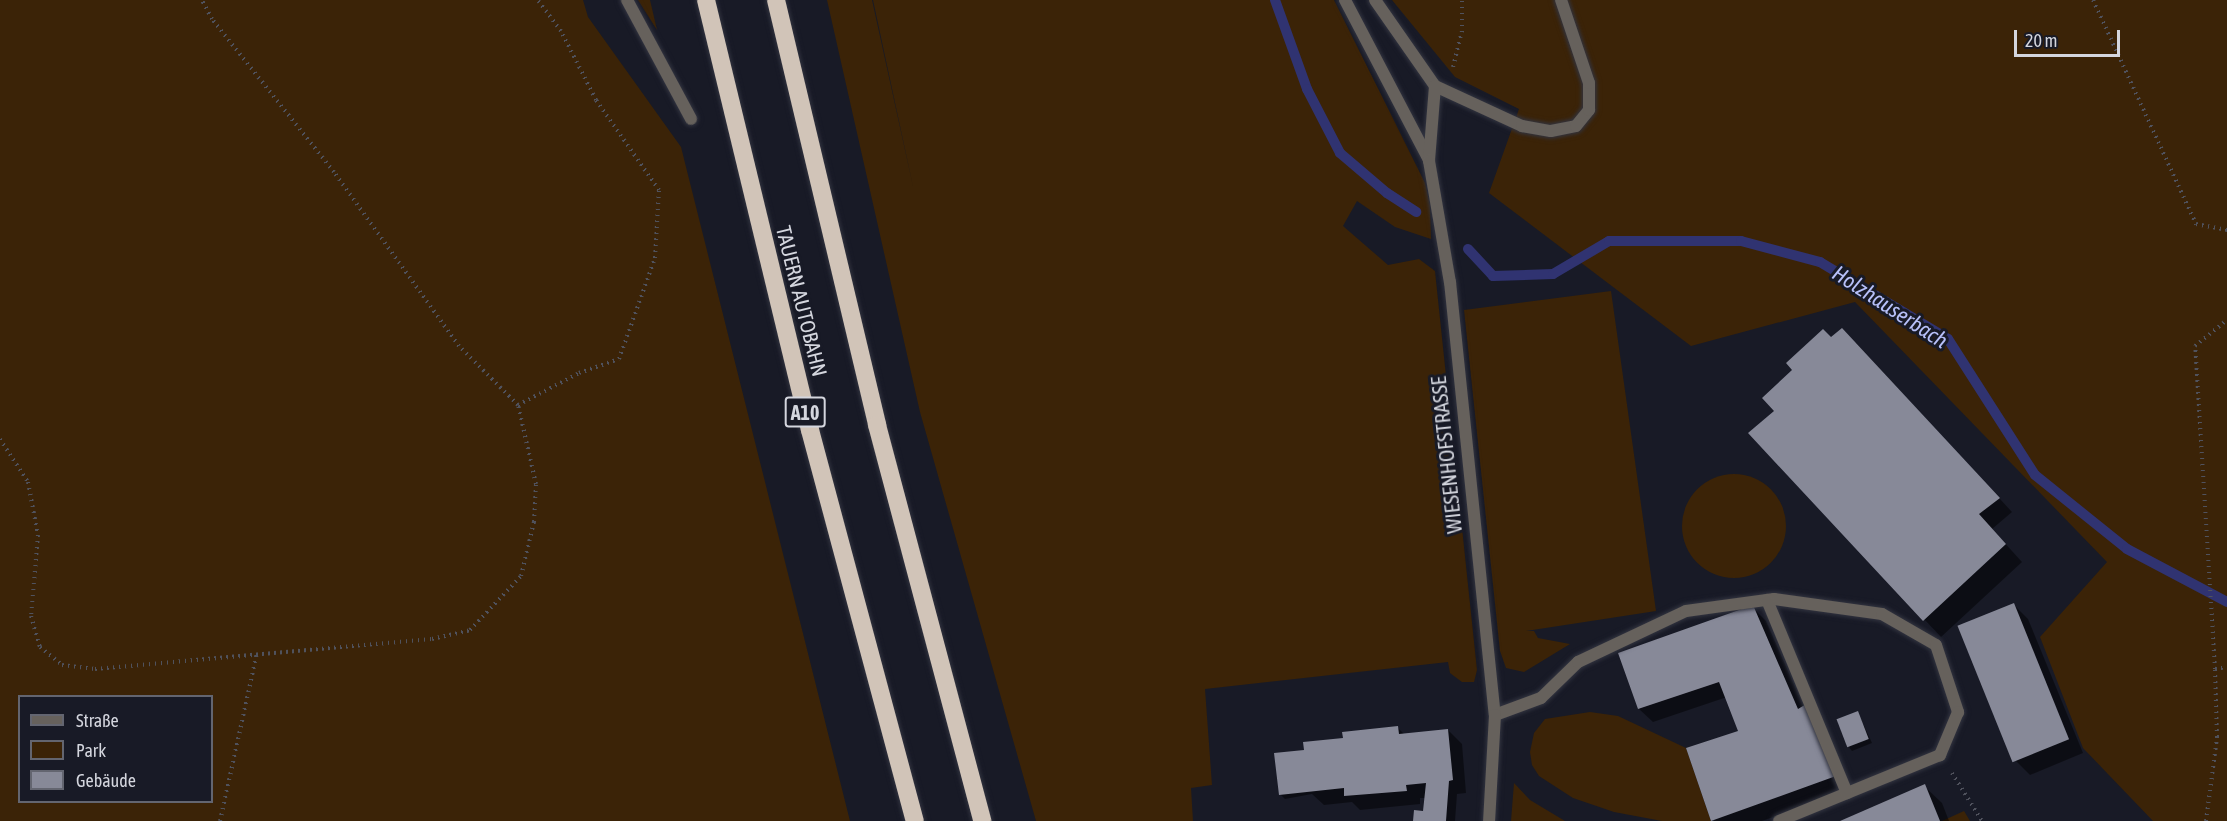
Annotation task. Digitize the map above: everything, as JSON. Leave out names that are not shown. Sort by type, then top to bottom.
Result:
[{"type":"highway","name":"TAUERN AUTOBAHN","points":[[706,0],[810,430],[915,821]]},
{"type":"highway","name":"TAUERN AUTOBAHN","points":[[776,0],[877,425],[982,821]]},
{"type":"street","points":[[627,0],[691,119]]},
{"type":"street","points":[[1345,0],[1430,161]]},
{"type":"street","points":[[1375,0],[1435,86],[1522,126],[1551,131],[1576,126],[1590,110],[1590,83],[1561,0]]},
{"type":"street","name":"WIESENHOFSTRASSE","points":[[1435,86],[1430,161],[1450,282],[1495,715],[1489,821]]},
{"type":"street","points":[[1767,600],[1847,793]]},
{"type":"street","points":[[1495,715],[1541,698],[1578,662],[1686,610],[1767,600],[1882,614],[1936,645],[1958,712],[1940,755],[1779,821]]},
{"type":"path","points":[[0,439],[28,482],[38,535],[31,616],[40,647],[62,665],[95,669],[432,639],[470,630],[521,576],[534,522],[536,484],[518,405],[459,346],[334,172],[212,19],[202,0]]},
{"type":"path","points":[[518,405],[579,373],[619,359],[655,258],[660,190],[596,100],[561,31],[538,0]]},
{"type":"path","points":[[1448,92],[1462,32],[1462,0]]},
{"type":"path","points":[[2093,0],[2196,224],[2227,230]]},
{"type":"path","points":[[2206,821],[2217,737],[2215,669],[2195,346],[2227,320]]},
{"type":"path","points":[[220,821],[257,653]]},
{"type":"path","points":[[2215,669],[2227,667]]},
{"type":"path","points":[[1940,755],[1982,821]]},
{"type":"green space","points":[[0,0],[583,0],[588,17],[681,147],[850,821],[0,821]]},
{"type":"green space","points":[[638,0],[650,0],[657,30]]},
{"type":"green space","points":[[827,0],[872,0],[914,191],[873,0],[1334,0],[1425,183],[1430,205],[1431,239],[1395,227],[1357,201],[1343,226],[1388,265],[1419,259],[1435,271],[1477,670],[1474,682],[1462,682],[1450,673],[1448,662],[1205,689],[1212,785],[1191,788],[1193,821],[1036,821],[920,412]]},
{"type":"green space","points":[[1392,0],[2227,0],[2227,821],[2153,821],[2083,748],[2040,637],[2107,562],[1855,302],[1691,346],[1489,193],[1519,109],[1455,77]]},
{"type":"green space","points":[[1611,291],[1656,611],[1526,631],[1534,631],[1538,638],[1570,644],[1524,672],[1506,668],[1500,651],[1464,310]]},
{"type":"green space","points":[[1734,474],[1754,478],[1771,489],[1782,506],[1786,526],[1782,546],[1771,563],[1754,574],[1734,578],[1714,574],[1697,563],[1686,546],[1682,526],[1686,506],[1697,489],[1714,478]]},
{"type":"green space","points":[[1590,712],[1618,716],[1686,748],[1711,821],[1662,821],[1614,812],[1573,798],[1539,776],[1532,765],[1530,752],[1534,733],[1545,719]]},
{"type":"green space","points":[[1514,783],[1530,800],[1565,821],[1511,821]]},
{"type":"green space","points":[[1964,811],[1970,821],[1942,821]]},
{"type":"building","points":[[1842,328],[2000,498],[1979,514],[2006,544],[1923,621],[1748,433],[1774,411],[1762,398],[1792,370],[1786,363],[1823,329],[1831,337]]},
{"type":"building","points":[[2014,603],[2069,739],[2013,762],[1957,626]]},
{"type":"building","points":[[1753,605],[1798,709],[1808,703],[1836,776],[1711,821],[1686,748],[1738,731],[1719,682],[1638,709],[1618,653]]},
{"type":"building","points":[[1858,711],[1869,739],[1847,747],[1837,719]]},
{"type":"building","points":[[1398,726],[1399,734],[1448,729],[1453,780],[1449,781],[1446,821],[1413,821],[1414,810],[1423,811],[1426,783],[1406,785],[1407,791],[1344,796],[1344,788],[1279,795],[1274,753],[1304,750],[1303,742],[1343,738],[1342,732]]},
{"type":"building","points":[[1925,784],[1940,821],[1840,821]]},
{"type":"waterway","name":"Holzhauserbach","points":[[1275,0],[1307,89],[1340,153],[1387,193],[1416,212]]},
{"type":"waterway","name":"Holzhauserbach","points":[[1468,249],[1493,276],[1553,274],[1609,241],[1741,241],[1820,262],[1948,339],[2035,475],[2127,549],[2227,602]]}]
